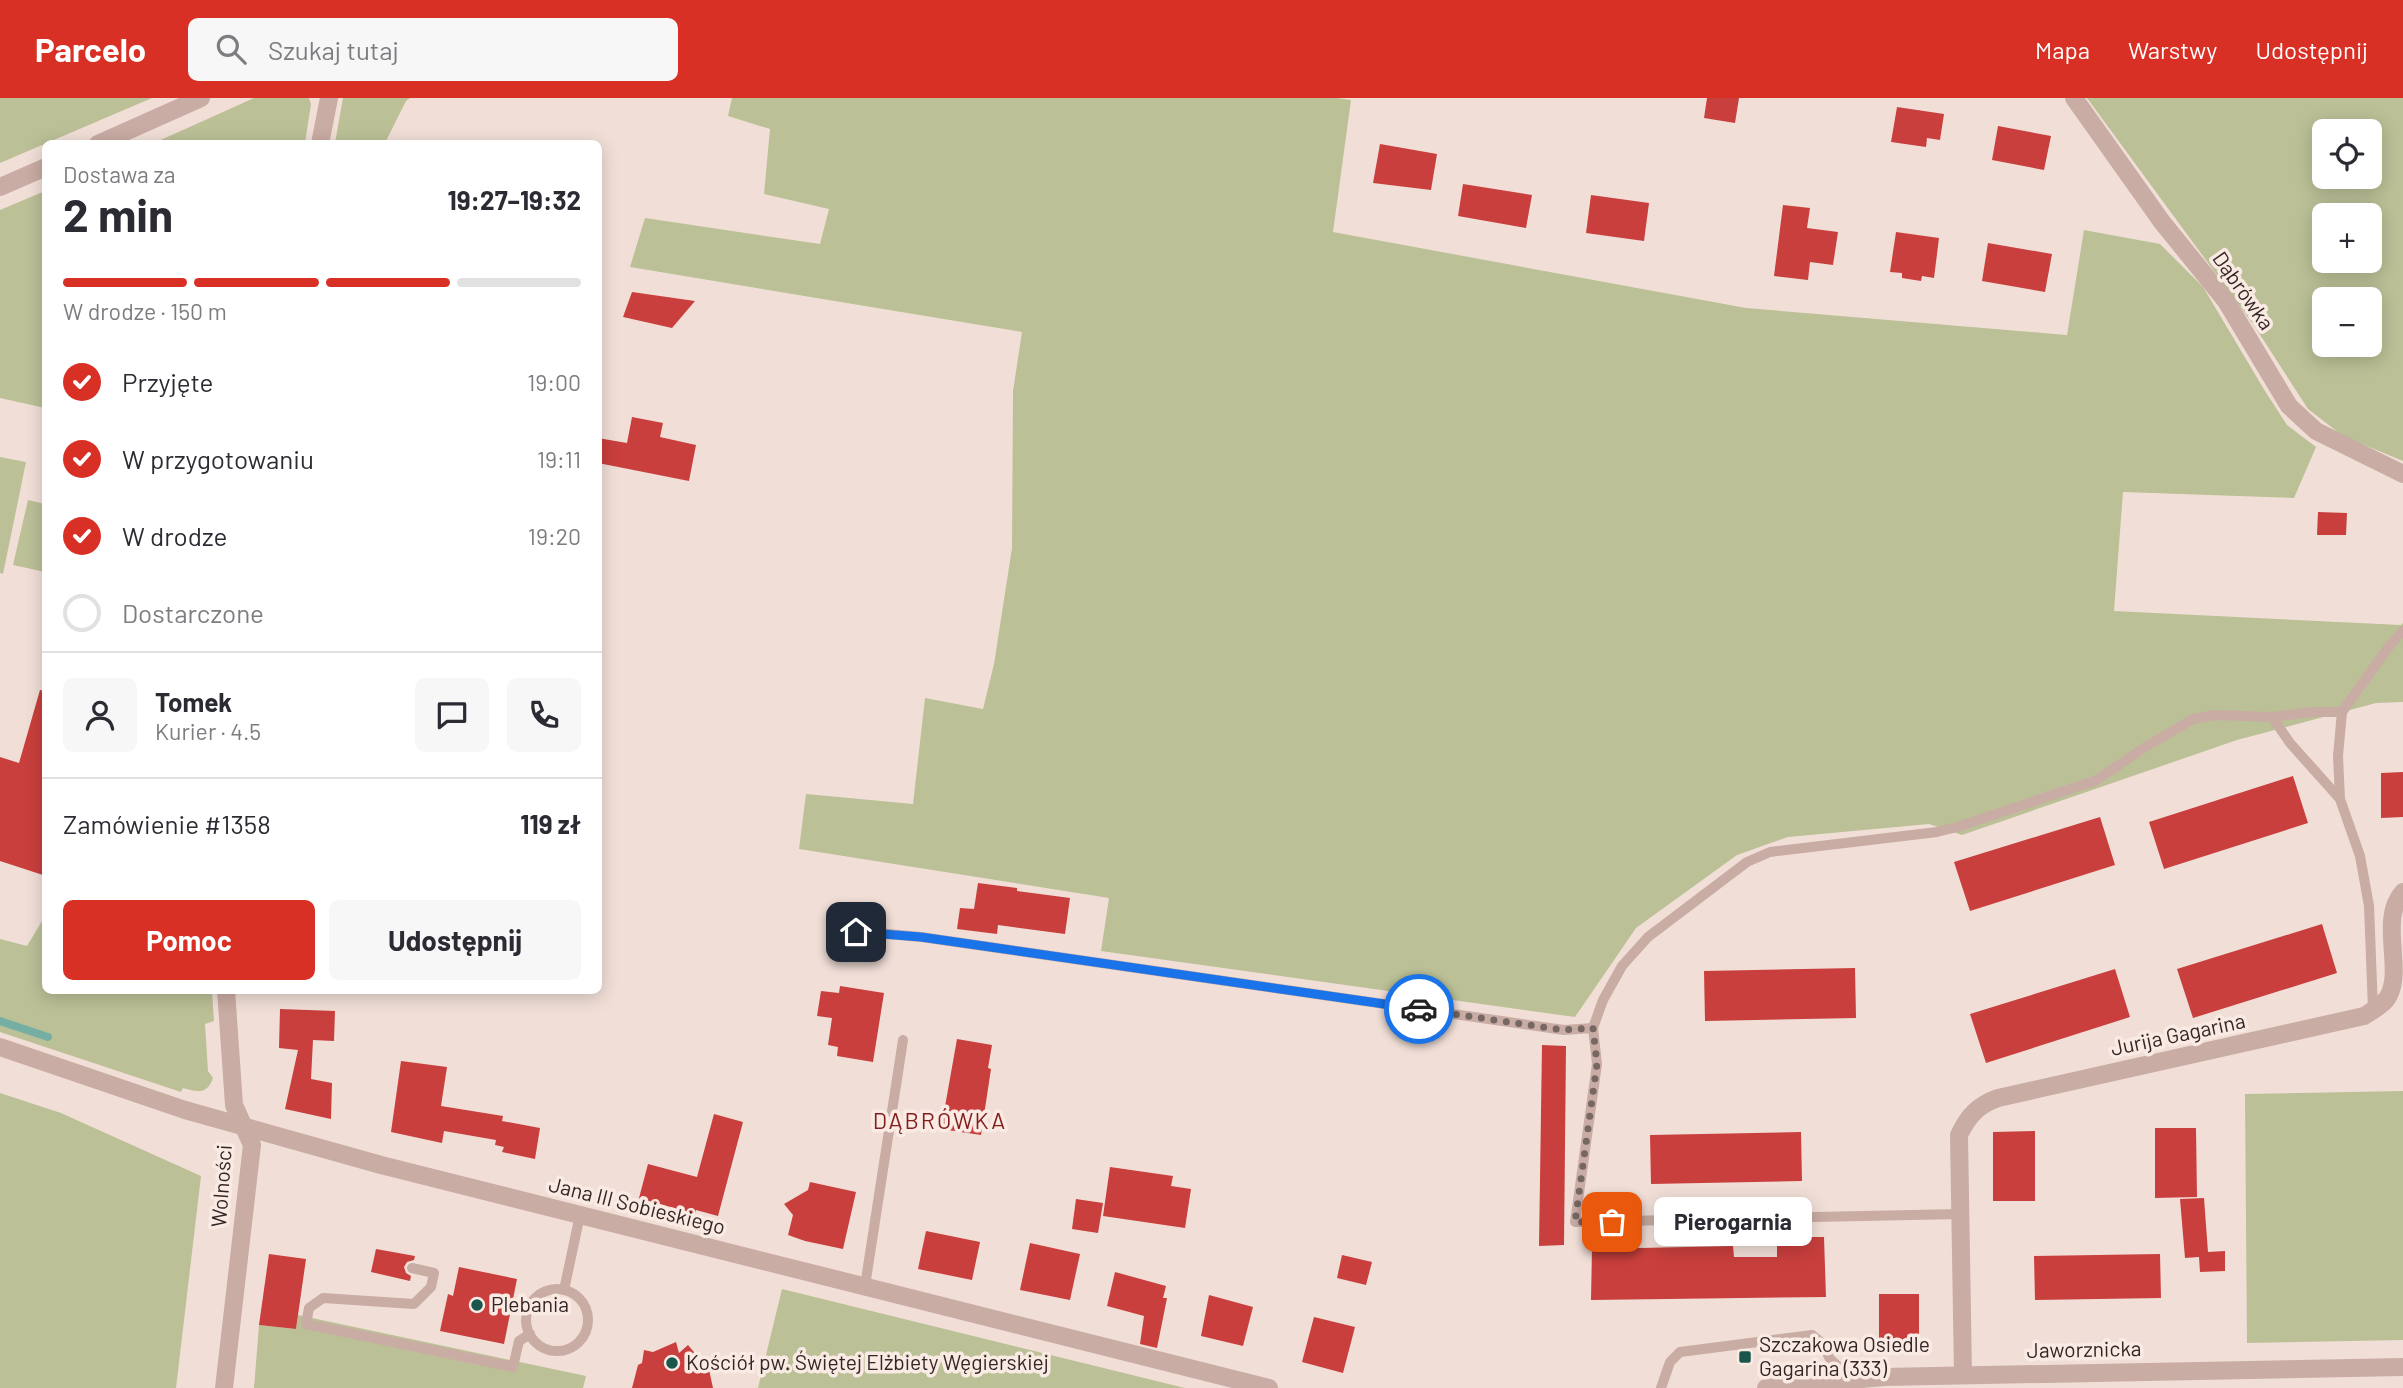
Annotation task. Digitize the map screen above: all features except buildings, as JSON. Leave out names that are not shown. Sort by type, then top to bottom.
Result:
[{"type":"street","points":[[107,140],[201,98]]},
{"type":"street","points":[[321,140],[328,98]]},
{"type":"street","name":"Dąbrówka","points":[[2074,98],[2162,222],[2226,301],[2289,405],[2316,431],[2403,474]]},
{"type":"street","points":[[0,187],[42,169]]},
{"type":"street","points":[[2373,1010],[2389,996],[2393,982],[2393,917],[2395,901],[2403,892]]},
{"type":"street","name":"Wolności","points":[[224,1388],[253,1145],[234,1105],[226,994]]},
{"type":"street","name":"Jurija Gagarina","points":[[1963,1375],[1959,1135],[1965,1122],[1984,1103],[2364,1016],[2373,1010]]},
{"type":"street","name":"Jana III Sobieskiego","points":[[0,1046],[185,1110],[394,1168],[1269,1388]]},
{"type":"street","name":"Jaworznicka","points":[[1766,1388],[1852,1379],[1963,1375],[2403,1367]]},
{"type":"lane","points":[[2373,1010],[2369,906],[2360,856],[2340,799],[2338,756],[2342,712],[2403,631]]},
{"type":"lane","points":[[1960,1214],[1575,1222],[1597,1064],[1593,1028],[1603,1000],[1622,966],[1648,937],[1747,862],[1770,852],[1937,832],[1957,827],[2097,780],[2142,748],[2193,719],[2215,715],[2272,717],[2342,712]]},
{"type":"lane","points":[[2272,717],[2290,743],[2340,799]]},
{"type":"lane","points":[[856,932],[921,937],[1563,1030],[1593,1028]]},
{"type":"lane","points":[[865,1286],[903,1040]]},
{"type":"lane","points":[[564,1290],[580,1215]]},
{"type":"lane","points":[[412,1268],[434,1273],[431,1287],[414,1304],[323,1298],[309,1308],[306,1324],[513,1367],[519,1340],[530,1334]]},
{"type":"lane","points":[[564,1290],[582,1301],[588,1321],[581,1340],[563,1351],[553,1351],[544,1348],[530,1334],[527,1315],[530,1306],[544,1292],[564,1290]]},
{"type":"lane","points":[[1661,1388],[1670,1362],[1680,1352],[1812,1335],[1822,1343],[1830,1359],[1852,1379]]},
{"type":"green space","points":[[0,98],[152,98],[54,140],[42,140],[42,145],[0,163]]},
{"type":"green space","points":[[254,98],[309,98],[311,104],[305,140],[161,140]]},
{"type":"green space","points":[[343,98],[410,98],[386,140],[336,140]]},
{"type":"green space","points":[[732,98],[1351,100],[1333,232],[1746,308],[2067,335],[2084,230],[2160,244],[2203,287],[2287,425],[2316,447],[2294,498],[2123,492],[2114,611],[2403,623],[2403,702],[2376,703],[2237,740],[1962,835],[1929,824],[1788,837],[1737,855],[1636,928],[1575,1017],[1101,951],[1109,898],[799,849],[806,794],[913,804],[925,698],[983,709],[994,664],[1012,548],[1013,391],[1022,332],[630,267],[645,218],[820,244],[829,209],[764,194],[770,129],[728,116]]},
{"type":"green space","points":[[2087,98],[2403,98],[2403,461],[2343,436],[2308,409],[2255,327]]},
{"type":"green space","points":[[42,192],[42,407],[0,398],[0,210]]},
{"type":"green space","points":[[0,457],[26,462],[3,574],[0,573]]},
{"type":"green space","points":[[28,500],[42,503],[42,571],[13,565]]},
{"type":"green space","points":[[42,921],[42,994],[212,994],[214,1021],[205,1024],[208,1071],[213,1078],[208,1087],[198,1091],[183,1088],[181,1092],[0,1032],[0,939],[27,946]]},
{"type":"green space","points":[[2403,1091],[2403,1340],[2247,1343],[2245,1094]]},
{"type":"green space","points":[[0,1093],[61,1113],[201,1176],[176,1388],[0,1388]]},
{"type":"green space","points":[[782,1289],[1185,1388],[758,1388]]},
{"type":"green space","points":[[298,1315],[586,1376],[583,1388],[254,1388],[259,1325],[296,1329]]},
{"type":"waterway","points":[[0,1021],[48,1037]]},
{"type":"way so far","points":[[1419,1009],[1563,1030],[1593,1028],[1597,1064],[1575,1222],[1612,1222]]},
{"type":"place","name":"Pierogarnia","points":[[1612,1222]]},
{"type":"place","name":"Plebania","points":[[477,1305]]},
{"type":"place","name":"Szczakowa Osiedle Gagarina (333)","points":[[1745,1357]]},
{"type":"place","name":"Kościół pw. Świętej Elżbiety Węgierskiej","points":[[672,1363]]},
{"type":"district","name":"DĄBRÓWKA","points":[[940,1121]]},
{"type":"route","points":[[856,932],[921,937],[1419,1009]]}]
